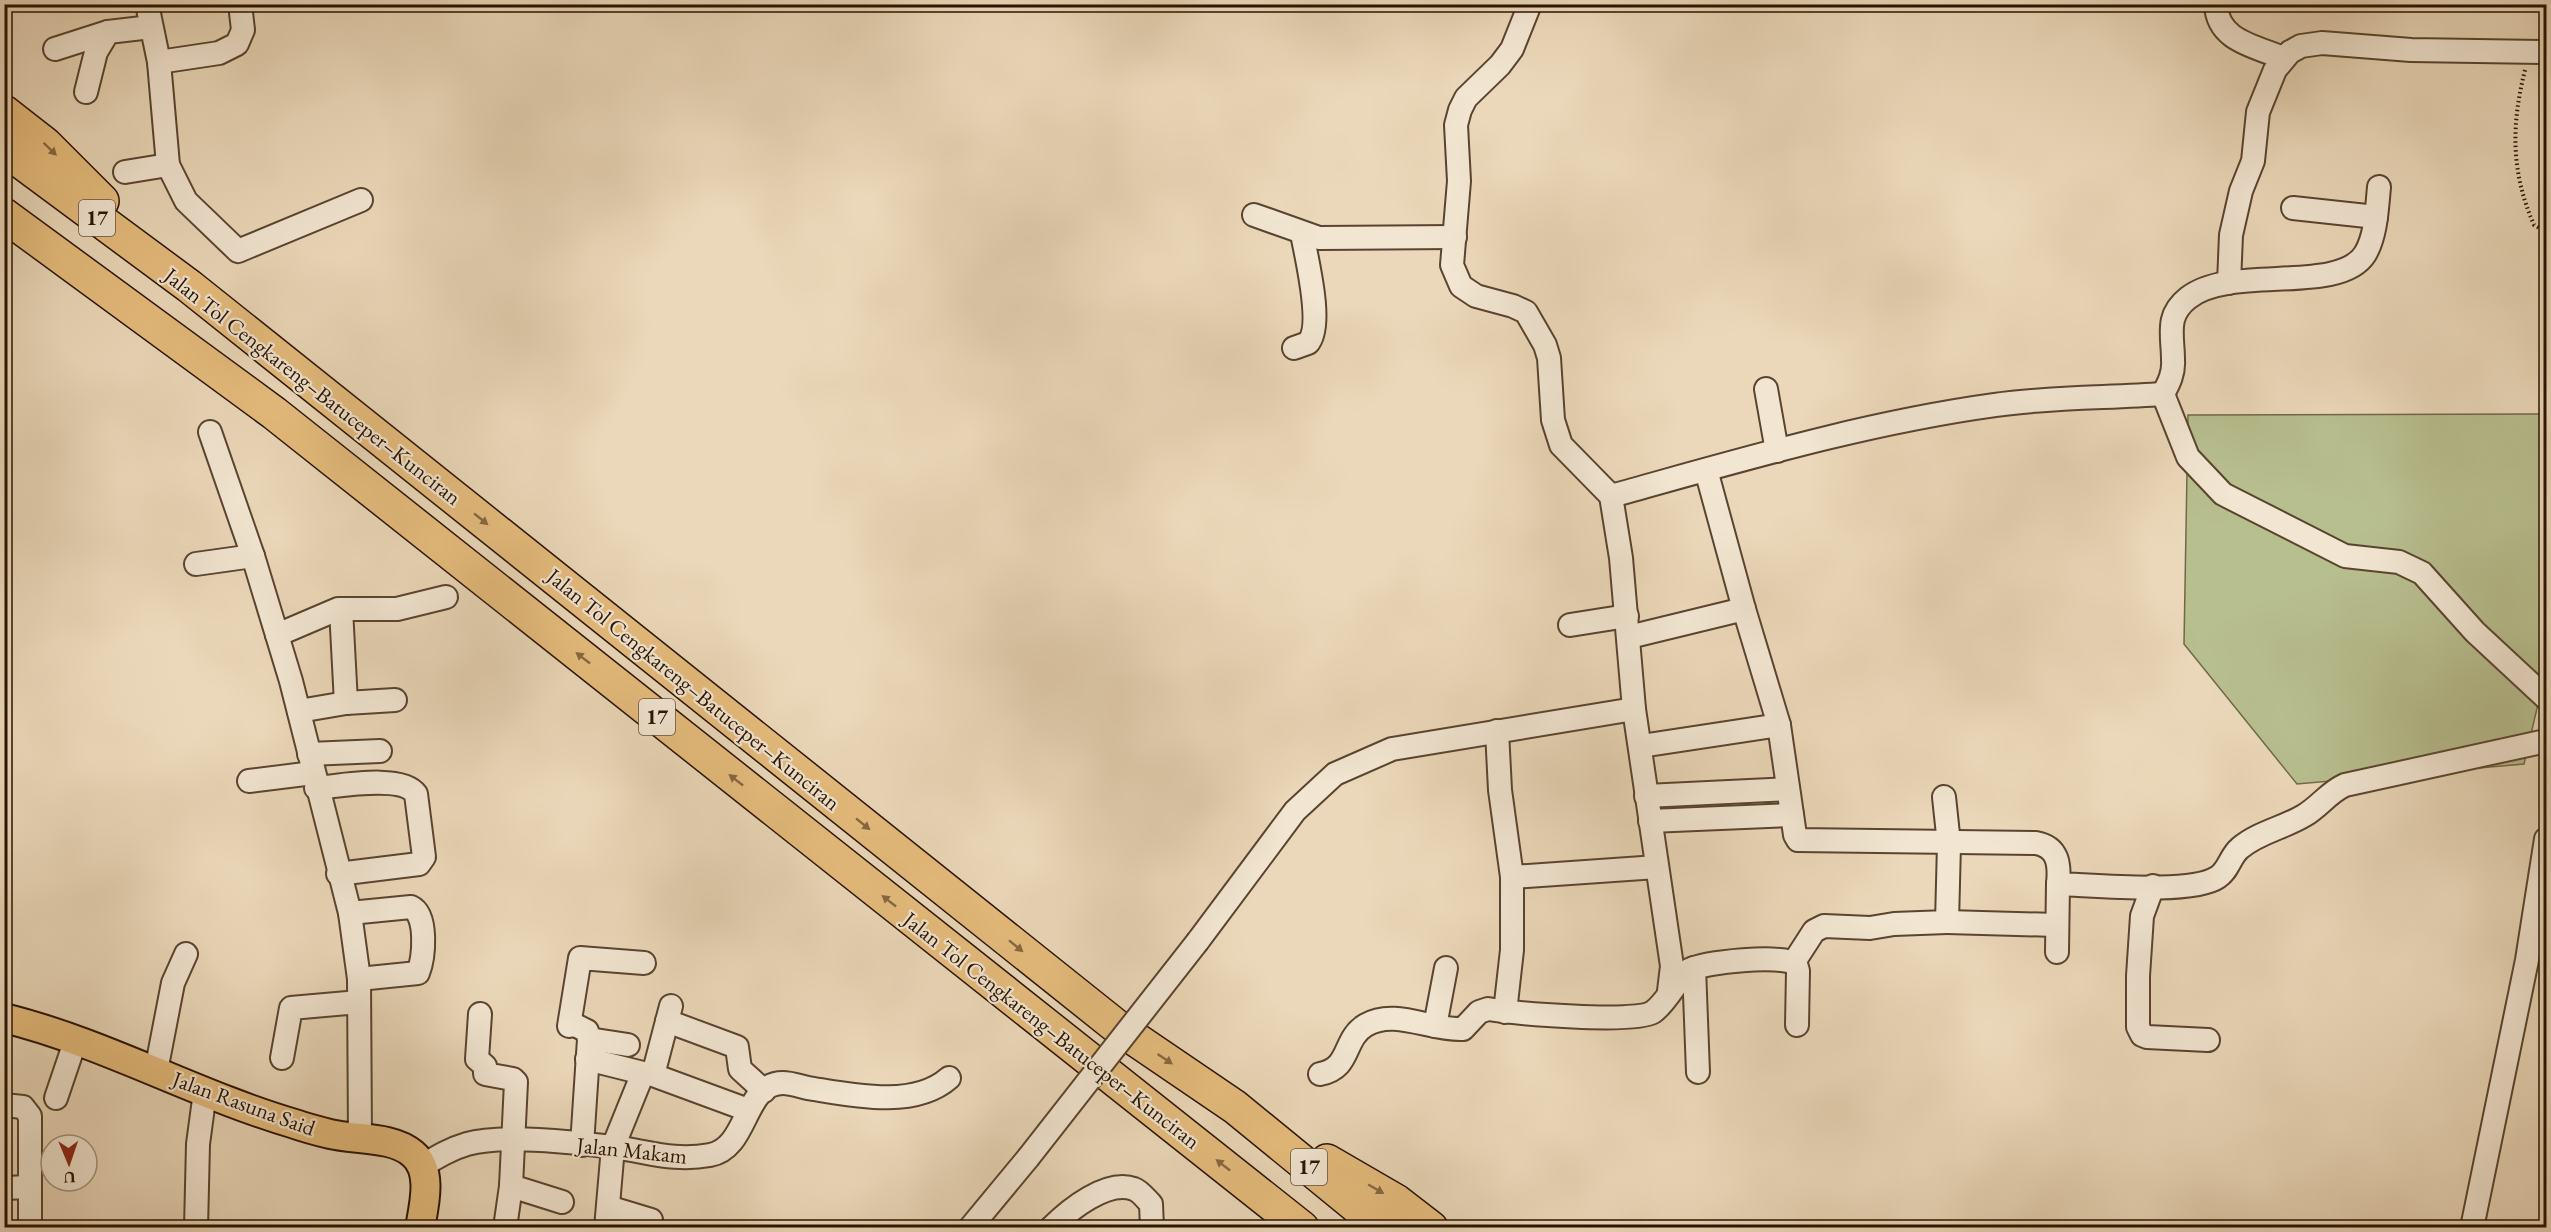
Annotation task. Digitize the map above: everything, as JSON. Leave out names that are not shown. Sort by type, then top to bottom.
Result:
[{"type":"highway","points":[[4,112],[45,144],[189,286]]},
{"type":"highway","name":"Jalan Tol Cengkareng–Batuceper–Kunciran","points":[[4,150],[189,286],[1116,1026],[1235,1107],[1383,1227]]},
{"type":"highway","name":"Jalan Tol Cengkareng–Batuceper–Kunciran","points":[[4,215],[274,413],[1302,1227]]},
{"type":"highway","points":[[1235,1107],[1396,1201],[1431,1227]]},
{"type":"highway","points":[[1255,1191],[1292,1227]]},
{"type":"main road","name":"Jalan Rasuna Said","points":[[4,1018],[76,1040],[206,1092],[295,1124],[399,1147],[412,1152],[422,1166]]},
{"type":"main road","points":[[420,1227],[424,1193],[422,1166]]},
{"type":"street","points":[[147,4],[159,62],[168,165],[186,201],[238,251],[249,244],[361,200]]},
{"type":"street","points":[[159,62],[219,52],[237,44],[243,30],[240,4]]},
{"type":"street","points":[[1530,4],[1512,49],[1500,65],[1466,98],[1460,110],[1456,125],[1459,182],[1452,265],[1461,286],[1476,296],[1526,312],[1549,357],[1553,420],[1561,445],[1611,496],[1617,527],[1628,627],[1634,709],[1672,966],[1669,991]]},
{"type":"street","points":[[2216,4],[2218,20],[2226,32],[2245,44],[2283,58]]},
{"type":"street","points":[[55,49],[108,32],[151,27]]},
{"type":"street","points":[[86,92],[96,52],[108,32]]},
{"type":"street","points":[[2229,283],[2231,235],[2241,191],[2253,161],[2258,112],[2263,96],[2283,58],[2301,46],[2322,43],[2411,50],[2538,52]]},
{"type":"street","points":[[125,172],[168,165]]},
{"type":"street","points":[[2379,187],[2376,217],[2367,251],[2360,260],[2343,272],[2216,284],[2189,297],[2174,314],[2170,328],[2174,361],[2172,375],[2163,394],[2188,457],[2223,494],[2345,556],[2399,562],[2413,567],[2422,573],[2475,632],[2547,698]]},
{"type":"street","points":[[2293,208],[2376,217]]},
{"type":"street","points":[[1254,215],[1302,234],[1319,238],[1455,237]]},
{"type":"street","points":[[1293,348],[1308,342],[1314,330],[1313,304],[1302,234]]},
{"type":"street","points":[[1766,389],[1777,451]]},
{"type":"street","points":[[1611,496],[1867,428],[1997,405],[2163,394]]},
{"type":"street","points":[[210,432],[253,556],[277,635],[299,711],[338,874],[350,913],[359,979],[360,1139]]},
{"type":"street","points":[[1706,470],[1779,725],[1795,835],[1798,840],[1805,842],[1949,844],[2036,843],[2047,846],[2059,862],[2056,952]]},
{"type":"street","points":[[196,564],[253,556]]},
{"type":"street","points":[[277,635],[326,613],[341,609],[397,609],[446,597]]},
{"type":"street","points":[[341,609],[346,703]]},
{"type":"street","points":[[1570,625],[1628,627],[1744,609]]},
{"type":"street","points":[[299,711],[346,703],[395,700]]},
{"type":"street","points":[[970,1227],[1028,1158],[1295,812],[1335,774],[1392,749],[1634,709]]},
{"type":"street","points":[[1641,746],[1779,725]]},
{"type":"street","points":[[1497,732],[1500,790],[1512,878],[1512,950],[1505,1012]]},
{"type":"street","points":[[2058,884],[2153,886],[2207,883],[2219,877],[2237,850],[2307,814],[2325,796],[2345,785],[2547,741]]},
{"type":"street","points":[[249,781],[313,772],[380,751]]},
{"type":"street","points":[[313,772],[397,783],[411,788],[416,794],[424,857],[419,864],[338,874]]},
{"type":"street","points":[[1646,796],[1788,789]]},
{"type":"street","points":[[1944,797],[1949,844],[1947,922]]},
{"type":"street","points":[[1650,821],[1792,814]]},
{"type":"street","points":[[2472,1227],[2527,960],[2547,839]]},
{"type":"street","points":[[1512,878],[1657,867]]},
{"type":"street","points":[[2153,886],[2142,916],[2138,976],[2138,1026],[2142,1035],[2147,1037],[2208,1040]]},
{"type":"street","points":[[350,913],[411,907],[417,912],[424,933],[418,973],[359,979]]},
{"type":"street","points":[[1794,962],[1814,931],[1824,926],[1870,928],[1904,923],[1947,922],[2056,925]]},
{"type":"street","points":[[156,1071],[172,983],[186,954]]},
{"type":"street","points":[[582,1145],[587,1031],[582,1027],[569,1026],[580,958],[644,963]]},
{"type":"street","points":[[1320,1074],[1331,1072],[1340,1065],[1355,1034],[1365,1025],[1382,1019],[1462,1029],[1479,1012],[1488,1009],[1645,1026],[1669,991],[1684,974],[1694,968],[1745,961],[1794,962]]},
{"type":"street","points":[[1794,962],[1798,971],[1797,1025]]},
{"type":"street","points":[[1435,1026],[1446,968]]},
{"type":"street","points":[[1694,968],[1698,1072]]},
{"type":"street","points":[[282,1058],[291,1008],[359,1002]]},
{"type":"street","points":[[480,1014],[477,1059],[484,1066],[485,1074],[513,1079],[516,1082],[511,1186],[504,1227]]},
{"type":"street","points":[[748,1110],[652,1075],[669,1014],[737,1047],[740,1069],[764,1091],[773,1084],[784,1083],[833,1092],[901,1098],[921,1095],[940,1086],[949,1078]]},
{"type":"street","points":[[56,1098],[76,1040]]},
{"type":"street","points":[[588,1049],[628,1045]]},
{"type":"street","points":[[588,1049],[643,1073],[613,1147],[607,1217],[651,1220]]},
{"type":"street","name":"Jalan Makam","points":[[422,1166],[444,1152],[468,1144],[494,1140],[613,1147],[659,1157],[687,1158],[720,1153],[735,1139],[748,1110],[764,1091]]},
{"type":"street","points":[[196,1227],[198,1144],[206,1092]]},
{"type":"street","points":[[4,1105],[23,1107],[30,1116],[30,1227]]},
{"type":"street","points":[[511,1186],[562,1202]]},
{"type":"street","points":[[1051,1227],[1099,1193],[1119,1186],[1135,1189],[1151,1204],[1152,1227]]},
{"type":"street","points":[[4,1188],[30,1187]]},
{"type":"path","points":[[2538,52],[2519,93],[2514,143],[2517,175],[2534,225],[2547,232]]},
{"type":"green space","points":[[2546,414],[2546,683],[2541,691],[2524,764],[2297,784],[2184,644],[2188,415]]}]
